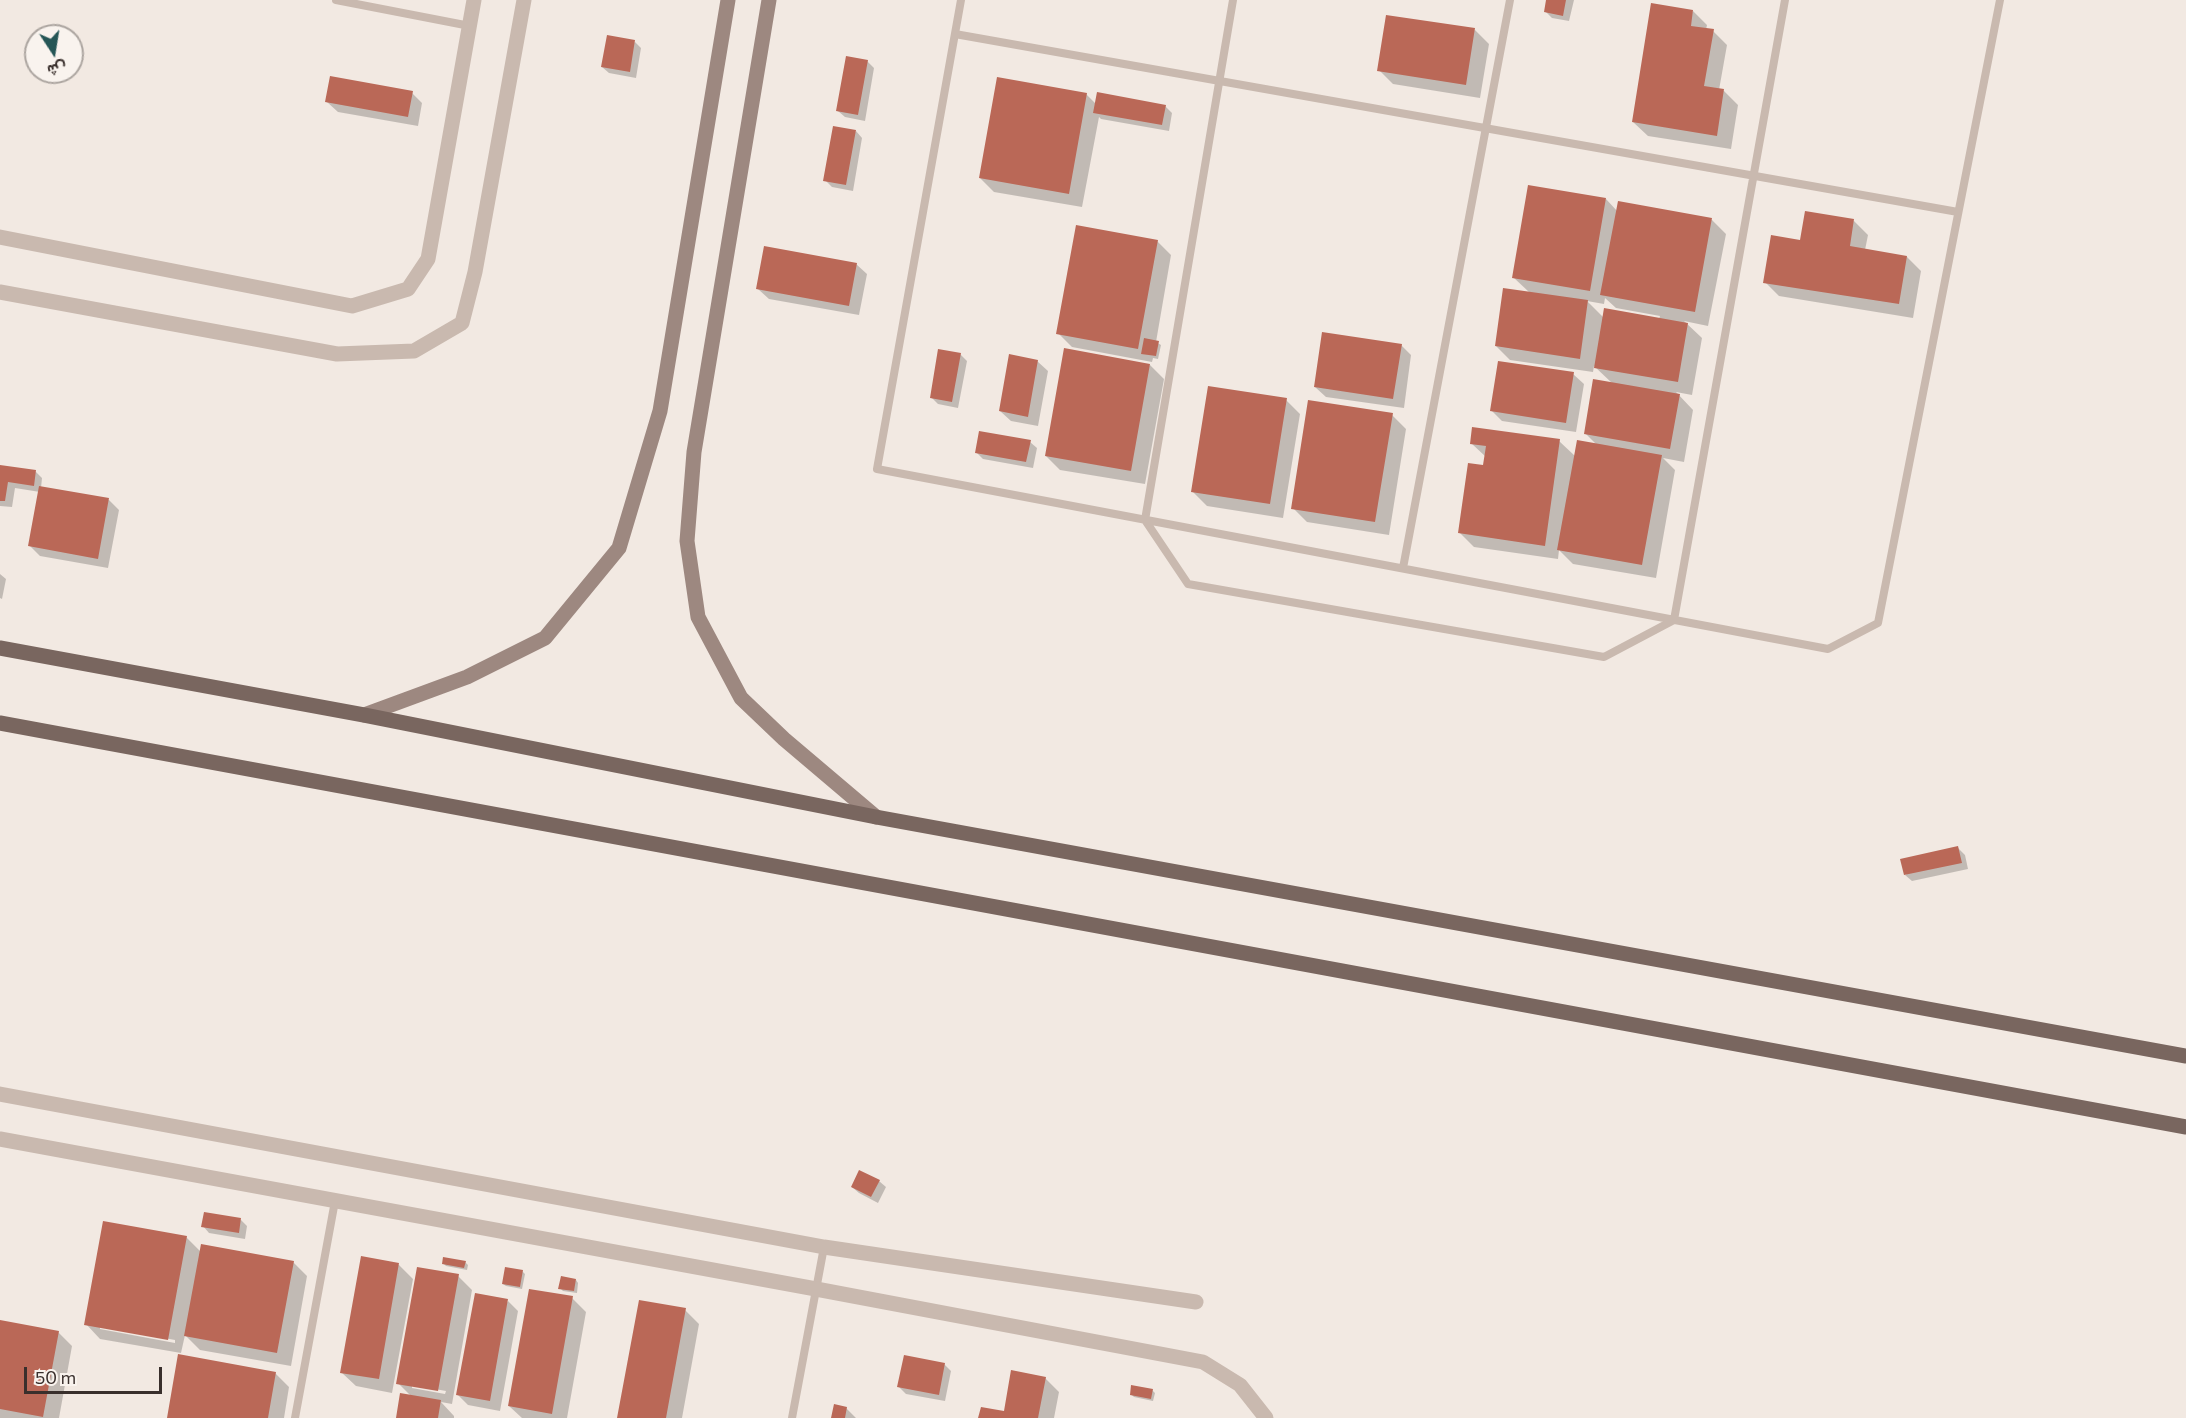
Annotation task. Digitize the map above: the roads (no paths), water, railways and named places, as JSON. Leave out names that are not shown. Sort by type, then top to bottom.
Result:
[{"type":"main road","points":[[364,715],[467,676],[544,638],[619,548],[660,411],[728,0]]},
{"type":"main road","points":[[769,0],[694,452],[687,541],[698,617],[741,698],[784,739],[876,817]]},
{"type":"main road","points":[[0,648],[364,715],[876,817],[2186,1056]]},
{"type":"main road","points":[[0,723],[2186,1127]]},
{"type":"street","points":[[0,237],[352,306],[408,289],[428,259],[474,0]]},
{"type":"street","points":[[0,292],[337,354],[414,351],[462,323],[475,272],[524,0]]},
{"type":"street","points":[[0,1094],[824,1246],[1196,1302]]},
{"type":"street","points":[[0,1139],[1203,1362],[1240,1385],[1266,1418]]},
{"type":"lane","points":[[336,0],[470,26]]},
{"type":"lane","points":[[961,0],[877,469],[1828,649],[1878,623],[2000,0]]},
{"type":"lane","points":[[1233,0],[1145,520],[1188,584],[1604,657],[1674,620]]},
{"type":"lane","points":[[1403,568],[1510,0]]},
{"type":"lane","points":[[1674,620],[1785,0]]},
{"type":"lane","points":[[955,34],[1958,212]]},
{"type":"lane","points":[[295,1418],[335,1201]]},
{"type":"lane","points":[[792,1418],[824,1246]]}]
